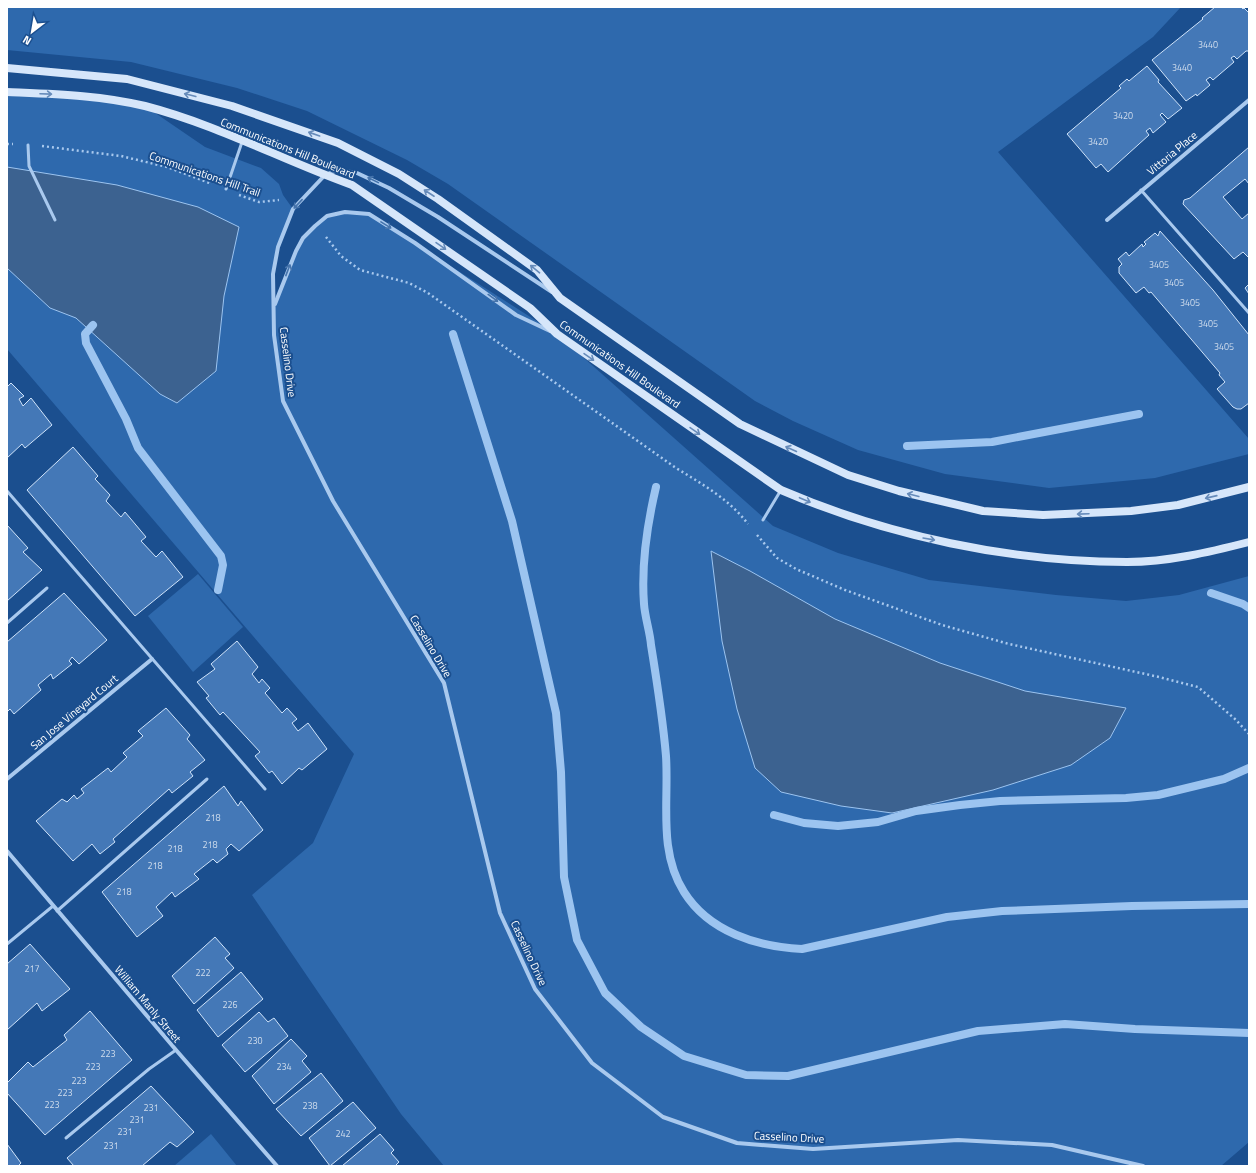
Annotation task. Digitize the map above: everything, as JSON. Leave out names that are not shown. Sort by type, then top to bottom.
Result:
[{"type":"street","name":"Communications Hill Boulevard","points":[[7,68],[127,79],[232,106],[338,143],[400,174],[438,199],[537,270],[560,298],[740,424],[848,474],[899,491],[983,511],[1043,515],[1131,511],[1178,505],[1249,487]]},
{"type":"street","name":"Communications Hill Boulevard","points":[[7,92],[86,95],[145,106],[243,139],[325,175],[352,185],[530,308],[557,334],[781,490],[845,515],[921,537],[1002,552],[1078,560],[1128,562],[1177,558],[1249,542]]},
{"type":"street","name":"Vittoria Place","points":[[1107,220],[1249,100]]},
{"type":"street","points":[[325,175],[338,170],[357,173],[373,180],[438,217],[560,298]]},
{"type":"street","name":"Casselino Drive","points":[[325,175],[293,209],[278,247],[273,274],[274,335],[283,401],[333,501],[444,683],[500,913],[535,989],[592,1063],[663,1117],[737,1143],[813,1149],[966,1140],[1052,1146],[1144,1166]]},
{"type":"street","points":[[274,307],[296,251],[303,238],[315,226],[327,216],[345,212],[369,214],[416,243],[516,315],[557,334]]},
{"type":"street","name":"San Jose Vineyard Court","points":[[7,779],[152,659]]},
{"type":"street","name":"William Manly Street","points":[[7,851],[176,1050],[278,1166]]},
{"type":"lane","points":[[226,189],[243,139]]},
{"type":"lane","points":[[28,145],[29,166],[55,220]]},
{"type":"lane","points":[[1142,190],[1249,313]]},
{"type":"lane","points":[[763,520],[781,490]]},
{"type":"lane","points":[[7,491],[265,789]]},
{"type":"lane","points":[[7,623],[47,588]]},
{"type":"lane","points":[[57,911],[207,780]]},
{"type":"lane","points":[[7,944],[53,906]]},
{"type":"lane","points":[[66,1138],[149,1069],[176,1050]]},
{"type":"path","name":"Communications Hill Trail","points":[[7,144],[28,145],[121,156],[167,167],[259,202],[279,200]]},
{"type":"shaded area","points":[[7,7],[1181,7],[1153,37],[998,152],[1249,439],[1249,454],[1155,478],[1049,488],[945,474],[858,450],[793,421],[755,401],[448,184],[407,160],[307,111],[237,88],[131,62],[7,50]]},
{"type":"shaded area","points":[[7,92],[145,106],[205,147],[261,168],[279,184],[283,195],[293,209],[278,247],[273,274],[274,305],[294,256],[307,234],[316,225],[326,217],[336,213],[347,212],[369,214],[557,334],[773,526],[838,553],[929,580],[1056,595],[1126,601],[1179,595],[1249,576],[1249,1142],[1221,1166],[444,1166],[401,1114],[252,895],[313,843],[354,754],[7,349]]},
{"type":"shaded area","points":[[7,167],[117,185],[198,207],[239,227],[224,296],[216,371],[177,403],[160,394],[76,318],[50,308],[7,268]]},
{"type":"shaded area","points":[[711,551],[750,571],[835,619],[940,663],[1025,691],[1126,708],[1110,738],[1071,765],[993,790],[892,813],[841,806],[781,792],[755,768],[737,709],[722,641]]},
{"type":"shaded area","points":[[198,574],[243,627],[193,672],[148,616]]},
{"type":"shaded area","points":[[211,1134],[237,1166],[174,1166]]},
{"type":"building","points":[[1215,7],[1241,7],[1249,13],[1249,51],[1246,51],[1237,59],[1234,56],[1231,58],[1234,62],[1213,80],[1210,77],[1206,80],[1210,85],[1197,96],[1196,94],[1186,101],[1152,60],[1203,19],[1202,18]]},
{"type":"building","points":[[1147,66],[1159,80],[1158,82],[1182,108],[1168,119],[1162,113],[1160,115],[1166,122],[1153,133],[1150,128],[1146,131],[1149,135],[1108,172],[1101,164],[1096,168],[1067,134],[1121,88],[1119,86],[1127,79],[1129,81]]},
{"type":"building","points":[[1249,147],[1249,184],[1245,179],[1223,197],[1242,219],[1249,213],[1249,258],[1243,252],[1234,259],[1183,204],[1184,200],[1190,198]]},
{"type":"building","points":[[1160,231],[1213,290],[1249,335],[1249,403],[1241,409],[1233,407],[1217,389],[1225,382],[1219,375],[1220,373],[1151,292],[1149,293],[1144,287],[1136,293],[1119,273],[1119,267],[1122,264],[1118,259],[1126,252],[1129,256],[1142,244],[1143,247],[1146,244],[1144,242],[1155,233],[1158,236]]},
{"type":"building","points":[[1249,284],[1249,294],[1245,288]]},
{"type":"building","points":[[11,383],[24,396],[19,399],[23,406],[31,398],[52,425],[25,448],[22,444],[7,458],[7,387]]},
{"type":"building","points":[[73,447],[98,476],[95,479],[110,495],[106,501],[121,517],[125,512],[146,537],[141,541],[156,557],[162,551],[183,577],[135,616],[27,490]]},
{"type":"building","points":[[7,525],[28,548],[23,552],[42,570],[7,601]]},
{"type":"building","points":[[64,593],[107,640],[79,664],[72,657],[69,661],[72,664],[53,679],[51,674],[38,685],[41,690],[14,714],[10,709],[7,712],[7,642]]},
{"type":"building","points":[[237,641],[258,667],[252,674],[259,683],[262,679],[270,688],[265,693],[282,713],[287,708],[297,719],[292,723],[298,731],[308,723],[327,749],[302,770],[299,768],[282,784],[272,771],[269,773],[255,756],[260,752],[223,712],[220,715],[206,698],[209,696],[197,682],[215,669],[211,664]]},
{"type":"building","points":[[166,708],[190,735],[187,739],[205,760],[190,772],[193,776],[172,793],[169,789],[113,839],[115,842],[100,854],[92,844],[73,861],[36,821],[62,799],[67,802],[74,795],[77,799],[84,793],[81,789],[108,768],[111,772],[127,757],[123,753],[143,736],[138,731]]},
{"type":"building","points":[[224,786],[238,806],[241,801],[263,830],[239,851],[231,844],[226,849],[228,854],[217,863],[213,859],[194,874],[199,879],[175,897],[172,892],[156,907],[163,916],[137,937],[102,892]]},
{"type":"building","points":[[215,937],[230,954],[225,958],[234,968],[194,1004],[172,976]]},
{"type":"building","points":[[30,944],[70,989],[42,1011],[37,1003],[7,1030],[7,964]]},
{"type":"building","points":[[241,972],[263,999],[218,1037],[197,1010]]},
{"type":"building","points":[[90,1011],[132,1060],[45,1135],[7,1093],[7,1083],[28,1062],[33,1067],[67,1040],[64,1035]]},
{"type":"building","points":[[259,1012],[268,1022],[274,1018],[288,1036],[245,1072],[222,1045]]},
{"type":"building","points":[[291,1039],[307,1056],[302,1061],[311,1072],[274,1104],[252,1076]]},
{"type":"building","points":[[321,1073],[343,1101],[301,1136],[276,1109]]},
{"type":"building","points":[[151,1086],[194,1132],[177,1147],[170,1142],[142,1166],[74,1166],[67,1158]]},
{"type":"building","points":[[353,1102],[376,1128],[330,1166],[309,1138]]},
{"type":"building","points":[[380,1134],[394,1150],[391,1153],[399,1162],[395,1166],[342,1166]]},
{"type":"building","points":[[7,1144],[21,1163],[18,1166],[7,1166]]},
{"type":"waterway","points":[[93,325],[85,334],[86,343],[126,419],[138,448],[221,556],[223,565],[218,590]]},
{"type":"waterway","points":[[453,334],[512,521],[556,713],[561,772],[564,877],[577,940],[605,993],[641,1027],[684,1056],[746,1075],[788,1076],[978,1031],[1065,1024],[1135,1029],[1249,1033]]},
{"type":"waterway","points":[[907,446],[992,442],[1139,414]]},
{"type":"waterway","points":[[656,487],[644,559],[643,589],[665,742],[667,773],[666,826],[668,843],[676,876],[684,892],[694,906],[707,918],[736,935],[752,941],[785,948],[802,949],[947,917],[1002,911],[1132,906],[1249,904]]},
{"type":"waterway","points":[[1211,593],[1243,604],[1249,608]]},
{"type":"waterway","points":[[774,815],[804,823],[838,826],[878,822],[916,811],[1000,801],[1126,798],[1158,795],[1224,779],[1249,768]]}]
